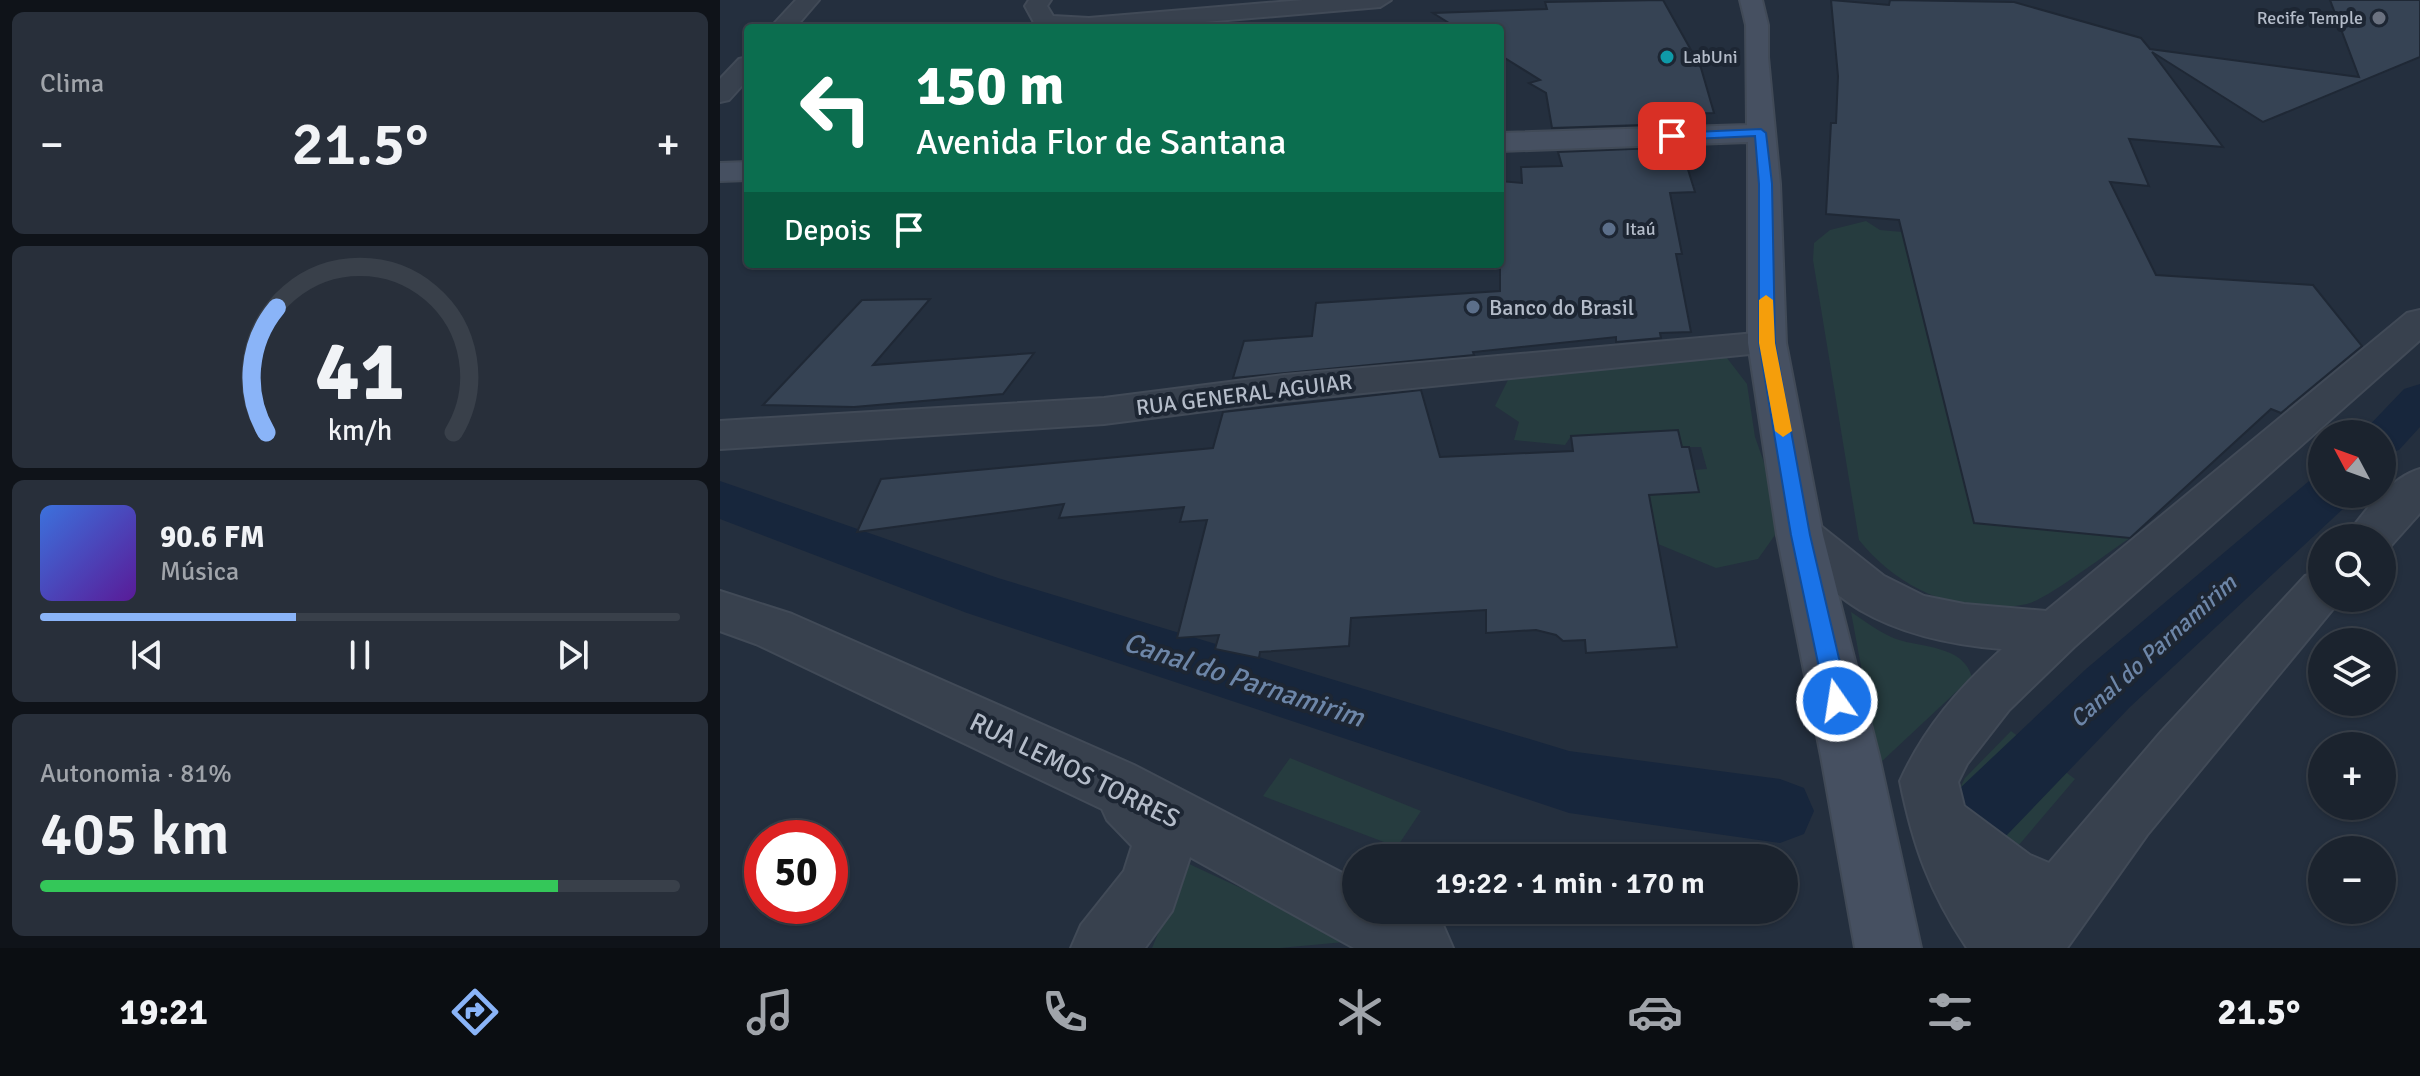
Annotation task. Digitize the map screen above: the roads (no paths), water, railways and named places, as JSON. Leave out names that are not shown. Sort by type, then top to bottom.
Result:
[{"type":"main road","points":[[1751,0],[1757,25],[1765,184],[1767,343],[1800,535],[1850,756],[1888,948]]},
{"type":"main road","points":[[1504,142],[1761,133]]},
{"type":"main road","points":[[720,172],[744,171]]},
{"type":"street","points":[[786,24],[808,0]]},
{"type":"street","points":[[1040,0],[1036,6],[1038,14],[1045,23],[1056,24]]},
{"type":"street","points":[[1076,24],[1250,6],[1380,0]]},
{"type":"street","points":[[720,94],[744,68]]},
{"type":"street","points":[[2006,948],[1968,894],[1949,857],[1938,823],[1929,781],[1947,746],[1990,694],[2056,632],[2420,321]]},
{"type":"street","name":"RUA GENERAL AGUIAR","points":[[720,435],[1104,411],[1284,388],[1767,343]]},
{"type":"street","points":[[2383,524],[2420,485]]},
{"type":"street","points":[[1800,535],[1856,581],[1902,608],[1962,625],[2056,632]]},
{"type":"street","points":[[1938,823],[2008,877],[2044,924],[2207,718],[2308,606]]},
{"type":"street","name":"RUA LEMOS TORRES","points":[[720,611],[774,629],[1113,784],[1420,948]]},
{"type":"street","points":[[1104,948],[1150,889],[1165,838],[1113,784]]},
{"type":"waterway","name":"Canal do Parnamirim","points":[[2396,424],[2420,399]]},
{"type":"waterway","name":"Canal do Parnamirim","points":[[720,499],[987,597],[1569,782],[1780,811]]},
{"type":"waterway","name":"Canal do Parnamirim","points":[[1983,812],[2108,688],[2311,508]]},
{"type":"place","name":"Recife Temple","points":[[2379,18]]},
{"type":"place","name":"LabUni","points":[[1667,57]]},
{"type":"place","name":"Itaú","points":[[1609,229]]},
{"type":"place","name":"Banco do Brasil","points":[[1473,307]]}]
